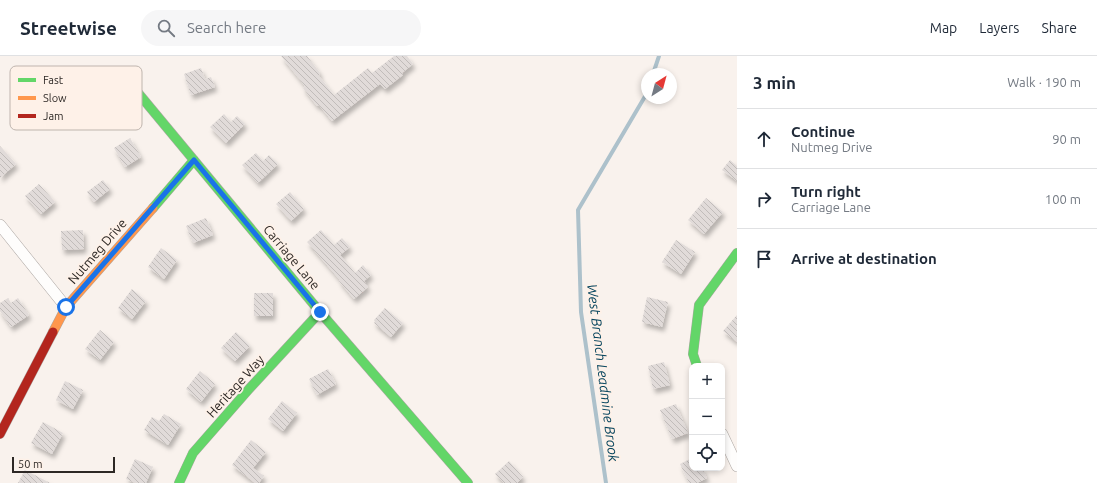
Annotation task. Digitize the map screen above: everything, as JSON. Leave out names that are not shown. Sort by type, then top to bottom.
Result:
[{"type":"street","name":"Carriage Lane","points":[[142,97],[320,312],[468,483]]},
{"type":"street","name":"Nutmeg Drive","points":[[0,434],[66,307],[194,160]]},
{"type":"street","points":[[0,225],[66,307]]},
{"type":"street","points":[[696,363],[693,354],[699,305],[737,253]]},
{"type":"street","name":"Heritage Way","points":[[179,483],[194,453],[249,389],[320,312]]},
{"type":"street","points":[[722,435],[737,466]]},
{"type":"building","points":[[281,56],[307,56],[320,73],[319,76],[334,95],[368,68],[372,73],[394,56],[407,56],[413,64],[402,73],[403,75],[385,89],[380,84],[332,121],[319,105],[317,106],[303,88],[305,86]]},
{"type":"building","points":[[201,68],[205,79],[211,77],[215,87],[191,95],[184,74]]},
{"type":"building","points":[[224,114],[231,122],[237,116],[245,124],[226,143],[210,127]]},
{"type":"building","points":[[130,138],[141,157],[125,167],[114,148]]},
{"type":"building","points":[[0,146],[16,164],[0,178]]},
{"type":"building","points":[[256,153],[263,161],[269,155],[278,164],[258,183],[242,165]]},
{"type":"building","points":[[730,160],[737,166],[737,181],[722,170]]},
{"type":"building","points":[[103,180],[110,189],[94,202],[87,192]]},
{"type":"building","points":[[39,184],[55,202],[41,214],[25,196]]},
{"type":"building","points":[[290,192],[304,209],[291,221],[276,204]]},
{"type":"building","points":[[706,198],[723,212],[704,234],[688,220]]},
{"type":"building","points":[[206,218],[213,235],[193,243],[186,226]]},
{"type":"building","points":[[83,230],[84,249],[62,250],[61,231]]},
{"type":"building","points":[[321,230],[334,245],[342,238],[350,247],[340,255],[355,273],[363,265],[371,275],[364,281],[368,287],[354,299],[339,281],[340,280],[307,242]]},
{"type":"building","points":[[676,240],[695,252],[681,274],[662,262]]},
{"type":"building","points":[[161,248],[177,260],[164,279],[148,267]]},
{"type":"building","points":[[132,289],[146,301],[132,319],[118,308]]},
{"type":"building","points":[[254,293],[273,293],[273,316],[254,316]]},
{"type":"building","points":[[647,297],[668,302],[662,327],[642,322]]},
{"type":"building","points":[[8,298],[11,303],[18,298],[29,315],[11,327],[0,311],[0,303]]},
{"type":"building","points":[[385,308],[403,323],[391,337],[374,323],[374,320]]},
{"type":"building","points":[[737,315],[737,342],[723,331]]},
{"type":"building","points":[[100,330],[114,342],[100,360],[85,349]]},
{"type":"building","points":[[236,332],[250,346],[235,361],[221,348]]},
{"type":"building","points":[[664,362],[670,385],[653,389],[648,366]]},
{"type":"building","points":[[328,369],[336,384],[317,395],[309,379]]},
{"type":"building","points":[[200,371],[215,384],[201,402],[186,389]]},
{"type":"building","points":[[65,381],[83,390],[73,409],[56,400]]},
{"type":"building","points":[[282,401],[297,413],[283,431],[268,419]]},
{"type":"building","points":[[676,404],[688,433],[672,439],[660,410]]},
{"type":"building","points":[[164,414],[181,424],[168,445],[144,430],[152,417],[159,421]]},
{"type":"building","points":[[43,422],[63,433],[52,454],[31,443]]},
{"type":"building","points":[[251,440],[266,452],[253,468],[264,476],[259,483],[255,483],[232,465]]},
{"type":"building","points":[[135,459],[153,467],[146,483],[135,483],[126,479]]},
{"type":"building","points":[[689,460],[689,471],[704,471],[707,478],[697,483],[689,483],[680,464]]},
{"type":"building","points":[[509,461],[523,477],[517,483],[504,483],[495,474]]},
{"type":"building","points":[[25,470],[50,483],[18,483]]},
{"type":"waterway","name":"West Branch Leadmine Brook","points":[[655,68],[659,56]]},
{"type":"waterway","name":"West Branch Leadmine Brook","points":[[606,483],[581,312],[578,210],[641,103]]},
{"type":"traffic: fast","points":[[142,98],[320,312],[468,483]]},
{"type":"traffic: fast","points":[[153,208],[194,160]]},
{"type":"traffic: fast","points":[[696,363],[693,354],[699,305],[737,253]]},
{"type":"traffic: fast","points":[[179,483],[193,453],[249,389],[320,312]]},
{"type":"traffic: slow","points":[[53,332],[66,307],[153,208]]},
{"type":"traffic: jam","points":[[0,434],[53,332]]},
{"type":"route","points":[[66,307],[194,160],[320,312]]}]
